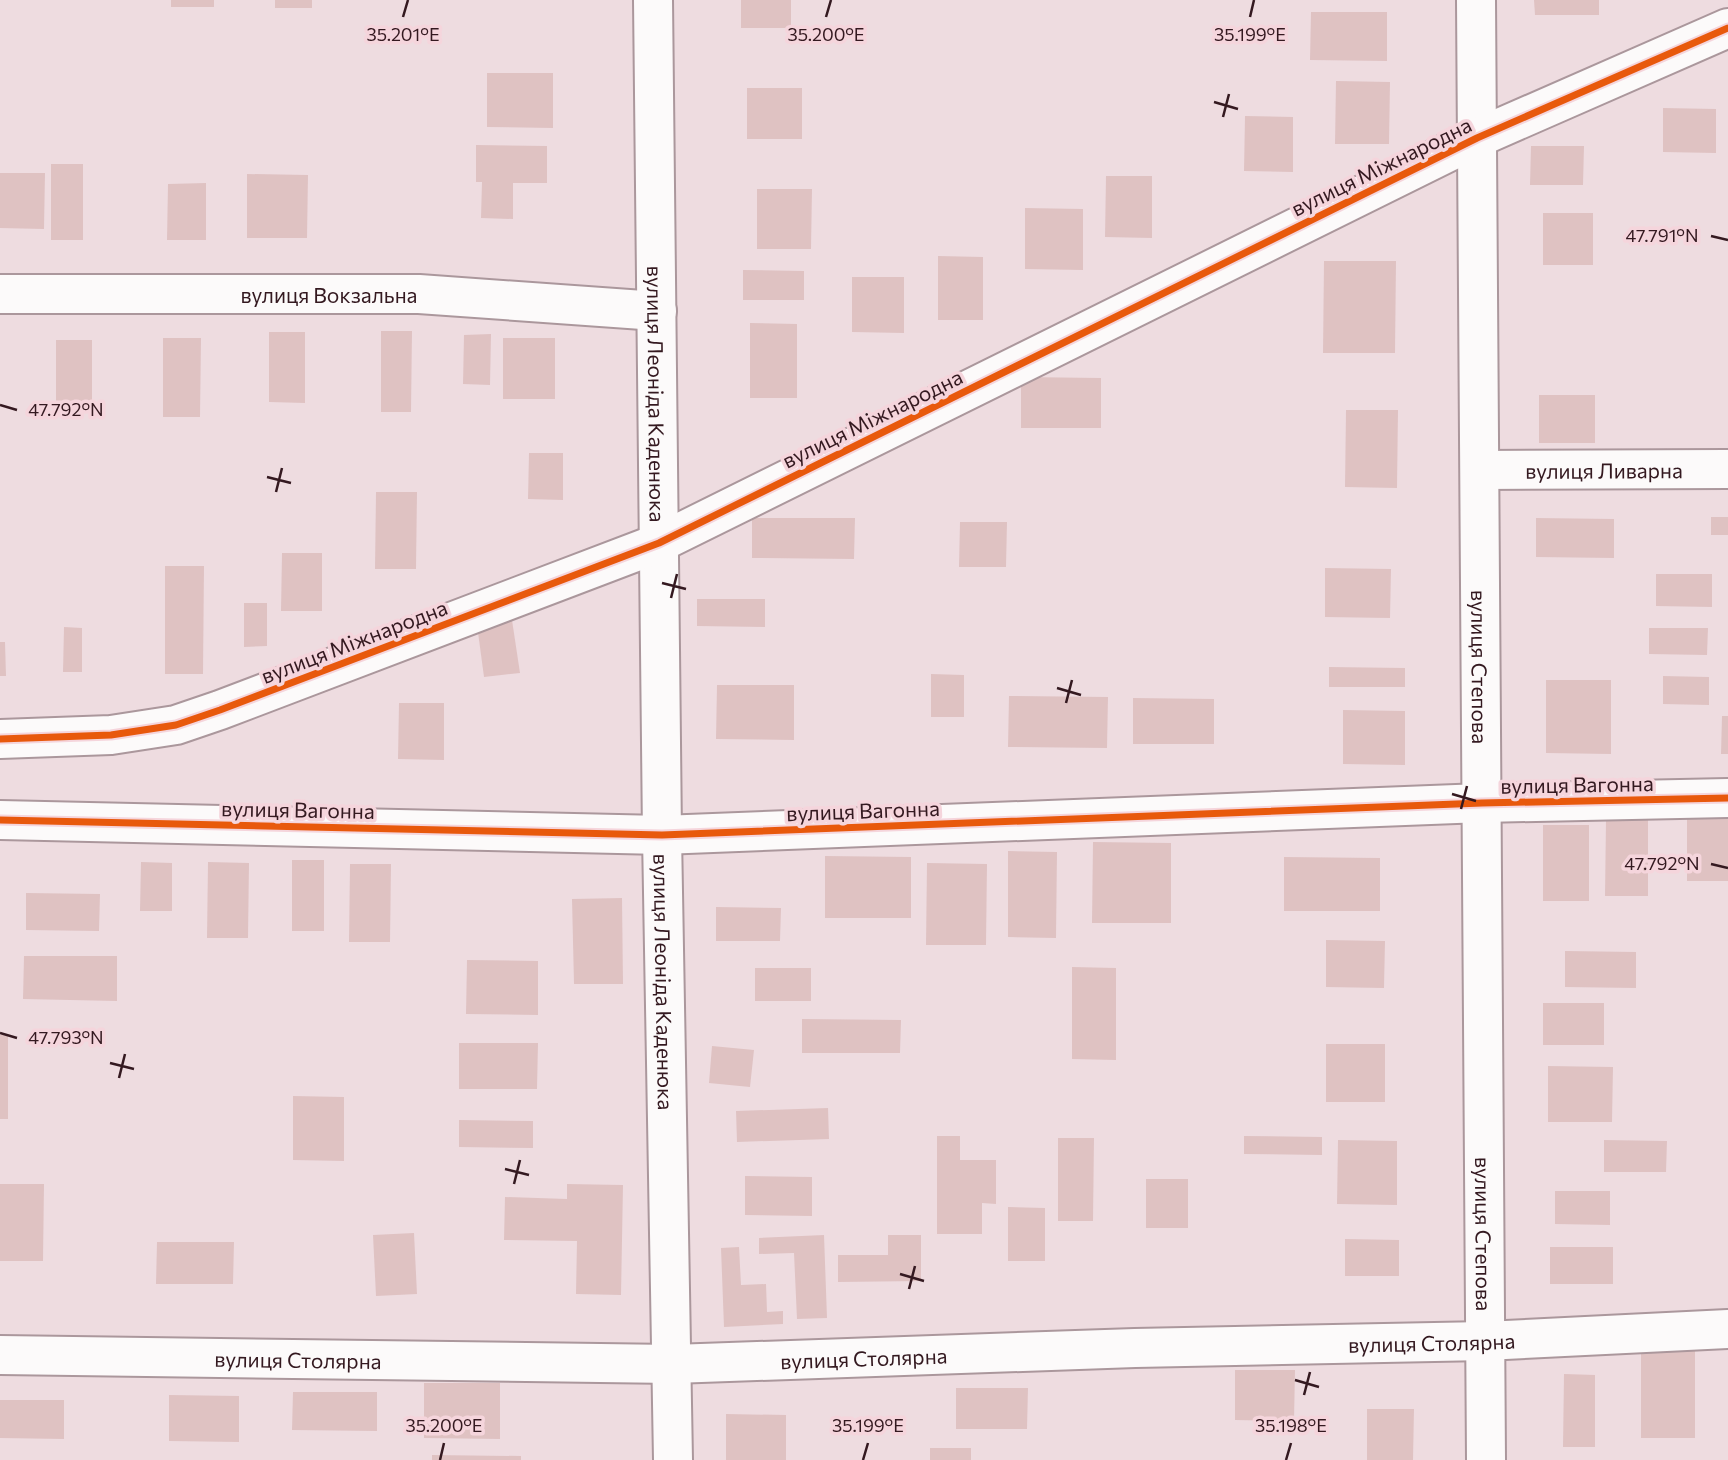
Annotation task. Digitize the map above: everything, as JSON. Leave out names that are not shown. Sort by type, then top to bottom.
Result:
[{"type":"street","name":"вулиця Леоніда Каденюка","points":[[653,0],[662,835],[673,1460]]},
{"type":"street","name":"вулиця Степова","points":[[1476,0],[1486,1460]]},
{"type":"street","name":"вулиця Міжнародна","points":[[0,738],[111,734],[176,725],[659,543],[1477,138],[1728,29]]},
{"type":"street","name":"вулиця Вокзальна","points":[[0,294],[419,294],[657,311]]},
{"type":"street","name":"вулиця Ливарна","points":[[1480,470],[1728,469]]},
{"type":"street","name":"вулиця Вагонна","points":[[0,820],[662,835],[1482,803],[1728,798]]},
{"type":"street","name":"вулиця Столярна","points":[[0,1355],[673,1364],[1135,1348],[1485,1341],[1728,1329]]},
{"type":"building","points":[[171,0],[214,0],[214,7],[171,7]]},
{"type":"building","points":[[275,0],[312,0],[312,8],[275,8]]},
{"type":"building","points":[[741,0],[791,0],[791,28],[741,28]]},
{"type":"building","points":[[1534,0],[1599,0],[1599,15],[1535,15]]},
{"type":"building","points":[[1311,12],[1387,12],[1387,61],[1310,60]]},
{"type":"building","points":[[487,73],[553,73],[553,128],[487,127]]},
{"type":"building","points":[[1336,81],[1390,82],[1389,144],[1335,144]]},
{"type":"building","points":[[747,88],[802,88],[802,139],[747,139]]},
{"type":"building","points":[[1663,108],[1716,109],[1716,153],[1663,152]]},
{"type":"building","points":[[1245,116],[1293,117],[1293,172],[1244,171]]},
{"type":"building","points":[[476,145],[547,146],[547,183],[513,183],[513,219],[481,218],[482,182],[476,182]]},
{"type":"building","points":[[1531,146],[1584,146],[1583,185],[1530,185]]},
{"type":"building","points":[[51,164],[83,164],[83,240],[51,240]]},
{"type":"building","points":[[0,173],[45,173],[44,229],[0,228]]},
{"type":"building","points":[[247,174],[308,175],[307,238],[247,238]]},
{"type":"building","points":[[1106,176],[1152,176],[1152,238],[1105,237]]},
{"type":"building","points":[[206,183],[206,240],[167,240],[168,184]]},
{"type":"building","points":[[757,189],[812,189],[811,249],[757,249]]},
{"type":"building","points":[[1025,208],[1083,209],[1083,270],[1025,269]]},
{"type":"building","points":[[1543,213],[1593,213],[1593,265],[1543,265]]},
{"type":"building","points":[[938,256],[983,257],[983,320],[938,320]]},
{"type":"building","points":[[1324,261],[1396,261],[1395,353],[1323,353]]},
{"type":"building","points":[[743,270],[804,271],[804,300],[743,300]]},
{"type":"building","points":[[852,277],[904,277],[904,333],[852,332]]},
{"type":"building","points":[[750,323],[797,324],[797,398],[750,398]]},
{"type":"building","points":[[381,331],[412,331],[411,412],[381,412]]},
{"type":"building","points":[[269,332],[305,332],[305,403],[269,402]]},
{"type":"building","points":[[491,334],[490,385],[463,384],[464,335]]},
{"type":"building","points":[[163,338],[201,338],[200,417],[163,417]]},
{"type":"building","points":[[503,338],[555,338],[555,399],[503,399]]},
{"type":"building","points":[[56,340],[92,340],[92,401],[56,401]]},
{"type":"building","points":[[1021,377],[1101,378],[1101,428],[1021,428]]},
{"type":"building","points":[[1539,395],[1595,395],[1595,443],[1539,443]]},
{"type":"building","points":[[1346,410],[1398,410],[1397,488],[1345,487]]},
{"type":"building","points":[[529,453],[563,453],[563,500],[528,499]]},
{"type":"building","points":[[376,492],[417,492],[416,569],[375,569]]},
{"type":"building","points":[[1711,517],[1728,517],[1728,535],[1711,535]]},
{"type":"building","points":[[752,518],[855,518],[854,559],[752,558]]},
{"type":"building","points":[[1536,518],[1614,519],[1614,558],[1536,557]]},
{"type":"building","points":[[960,522],[1007,522],[1006,567],[959,567]]},
{"type":"building","points":[[282,553],[322,553],[322,611],[281,611]]},
{"type":"building","points":[[165,566],[204,566],[203,674],[165,674]]},
{"type":"building","points":[[1325,568],[1391,569],[1390,618],[1325,617]]},
{"type":"building","points":[[1656,574],[1712,574],[1712,607],[1656,606]]},
{"type":"building","points":[[697,599],[765,599],[765,627],[697,626]]},
{"type":"building","points":[[244,603],[267,603],[267,646],[244,647]]},
{"type":"building","points":[[512,620],[520,673],[484,677],[477,625]]},
{"type":"building","points":[[64,627],[82,628],[82,672],[63,672]]},
{"type":"building","points":[[1649,628],[1708,628],[1707,655],[1649,654]]},
{"type":"building","points":[[0,642],[5,642],[6,676],[0,676]]},
{"type":"building","points":[[1329,667],[1405,668],[1405,687],[1329,687]]},
{"type":"building","points":[[931,674],[964,675],[964,717],[931,717]]},
{"type":"building","points":[[1663,676],[1709,677],[1709,705],[1663,704]]},
{"type":"building","points":[[1546,680],[1611,680],[1611,754],[1546,753]]},
{"type":"building","points":[[717,685],[794,685],[794,740],[716,739]]},
{"type":"building","points":[[1009,696],[1108,697],[1107,748],[1008,747]]},
{"type":"building","points":[[1133,698],[1214,699],[1214,744],[1133,744]]},
{"type":"building","points":[[399,703],[444,703],[444,760],[398,759]]},
{"type":"building","points":[[1343,710],[1405,711],[1405,765],[1343,764]]},
{"type":"building","points":[[1722,716],[1728,716],[1728,754],[1721,754]]},
{"type":"building","points":[[1687,818],[1728,818],[1728,881],[1687,881]]},
{"type":"building","points":[[1606,820],[1648,820],[1648,896],[1605,896]]},
{"type":"building","points":[[1543,825],[1589,825],[1589,901],[1543,901]]},
{"type":"building","points":[[1093,842],[1171,843],[1171,923],[1092,923]]},
{"type":"building","points":[[1008,851],[1057,852],[1056,938],[1008,937]]},
{"type":"building","points":[[825,856],[911,857],[911,918],[825,918]]},
{"type":"building","points":[[1284,857],[1380,858],[1380,911],[1284,911]]},
{"type":"building","points":[[292,860],[324,860],[324,931],[292,931]]},
{"type":"building","points":[[141,862],[172,863],[172,911],[140,911]]},
{"type":"building","points":[[208,862],[249,863],[248,938],[207,938]]},
{"type":"building","points":[[927,863],[987,864],[986,945],[926,945]]},
{"type":"building","points":[[350,864],[391,864],[390,942],[349,942]]},
{"type":"building","points":[[26,893],[100,894],[99,931],[26,930]]},
{"type":"building","points":[[622,898],[623,984],[574,984],[572,899]]},
{"type":"building","points":[[716,907],[781,908],[780,941],[716,941]]},
{"type":"building","points":[[1326,940],[1385,941],[1384,988],[1326,987]]},
{"type":"building","points":[[1565,951],[1636,952],[1636,988],[1565,987]]},
{"type":"building","points":[[24,956],[117,956],[117,1001],[23,999]]},
{"type":"building","points":[[467,960],[538,961],[538,1015],[466,1014]]},
{"type":"building","points":[[1072,967],[1116,968],[1116,1060],[1072,1059]]},
{"type":"building","points":[[755,968],[811,968],[811,1001],[755,1001]]},
{"type":"building","points":[[1543,1003],[1604,1003],[1604,1045],[1543,1045]]},
{"type":"building","points":[[802,1019],[901,1020],[900,1053],[802,1053]]},
{"type":"building","points":[[0,1035],[8,1035],[8,1119],[0,1119]]},
{"type":"building","points":[[459,1043],[538,1043],[537,1089],[459,1089]]},
{"type":"building","points":[[1326,1044],[1385,1044],[1385,1102],[1326,1102]]},
{"type":"building","points":[[712,1046],[754,1050],[750,1087],[709,1083]]},
{"type":"building","points":[[1548,1066],[1613,1067],[1612,1122],[1548,1122]]},
{"type":"building","points":[[293,1096],[344,1097],[344,1161],[293,1160]]},
{"type":"building","points":[[828,1108],[829,1139],[737,1142],[736,1111]]},
{"type":"building","points":[[459,1120],[533,1121],[533,1148],[459,1147]]},
{"type":"building","points":[[937,1136],[960,1136],[960,1160],[996,1160],[996,1204],[982,1203],[982,1234],[937,1234]]},
{"type":"building","points":[[1244,1136],[1322,1137],[1322,1155],[1244,1154]]},
{"type":"building","points":[[1058,1138],[1094,1138],[1093,1221],[1058,1221]]},
{"type":"building","points":[[1338,1140],[1397,1141],[1397,1205],[1337,1204]]},
{"type":"building","points":[[1604,1140],[1667,1141],[1666,1172],[1604,1172]]},
{"type":"building","points":[[745,1176],[812,1177],[812,1216],[745,1215]]},
{"type":"building","points":[[1146,1179],[1188,1179],[1188,1228],[1146,1228]]},
{"type":"building","points":[[0,1184],[44,1184],[43,1261],[0,1261]]},
{"type":"building","points":[[567,1184],[623,1185],[621,1295],[576,1294],[577,1241],[504,1240],[505,1197],[567,1199]]},
{"type":"building","points":[[1555,1191],[1610,1191],[1610,1225],[1555,1224]]},
{"type":"building","points":[[1008,1207],[1045,1208],[1045,1261],[1008,1261]]},
{"type":"building","points":[[414,1233],[417,1294],[376,1296],[373,1235]]},
{"type":"building","points":[[824,1235],[827,1318],[797,1319],[794,1253],[759,1254],[759,1238]]},
{"type":"building","points":[[888,1235],[921,1235],[921,1281],[838,1282],[838,1255],[888,1255]]},
{"type":"building","points":[[1345,1239],[1399,1240],[1399,1276],[1345,1276]]},
{"type":"building","points":[[157,1242],[234,1242],[233,1284],[156,1284]]},
{"type":"building","points":[[739,1247],[741,1285],[766,1284],[767,1312],[783,1311],[783,1324],[724,1327],[721,1248]]},
{"type":"building","points":[[1550,1247],[1613,1247],[1613,1284],[1550,1284]]},
{"type":"building","points":[[1641,1347],[1695,1347],[1695,1438],[1641,1438]]},
{"type":"building","points":[[1235,1370],[1295,1370],[1294,1421],[1235,1420]]},
{"type":"building","points":[[1564,1374],[1595,1375],[1595,1447],[1563,1447]]},
{"type":"building","points":[[424,1383],[500,1383],[500,1439],[424,1438]]},
{"type":"building","points":[[956,1388],[1028,1388],[1027,1429],[956,1429]]},
{"type":"building","points":[[293,1392],[377,1392],[377,1431],[292,1430]]},
{"type":"building","points":[[169,1395],[239,1396],[239,1442],[169,1441]]},
{"type":"building","points":[[0,1400],[64,1400],[64,1439],[0,1438]]},
{"type":"building","points":[[1367,1409],[1414,1409],[1413,1460],[1367,1460]]},
{"type":"building","points":[[726,1414],[786,1415],[786,1460],[726,1460]]},
{"type":"building","points":[[930,1448],[971,1448],[971,1460],[930,1460]]},
{"type":"building","points":[[432,1455],[521,1456],[521,1460],[432,1460]]},
{"type":"cycle path","points":[[0,739],[111,735],[176,725],[659,543],[1477,138],[1728,28]]},
{"type":"cycle path","points":[[0,820],[662,835],[1482,803],[1728,798]]}]
